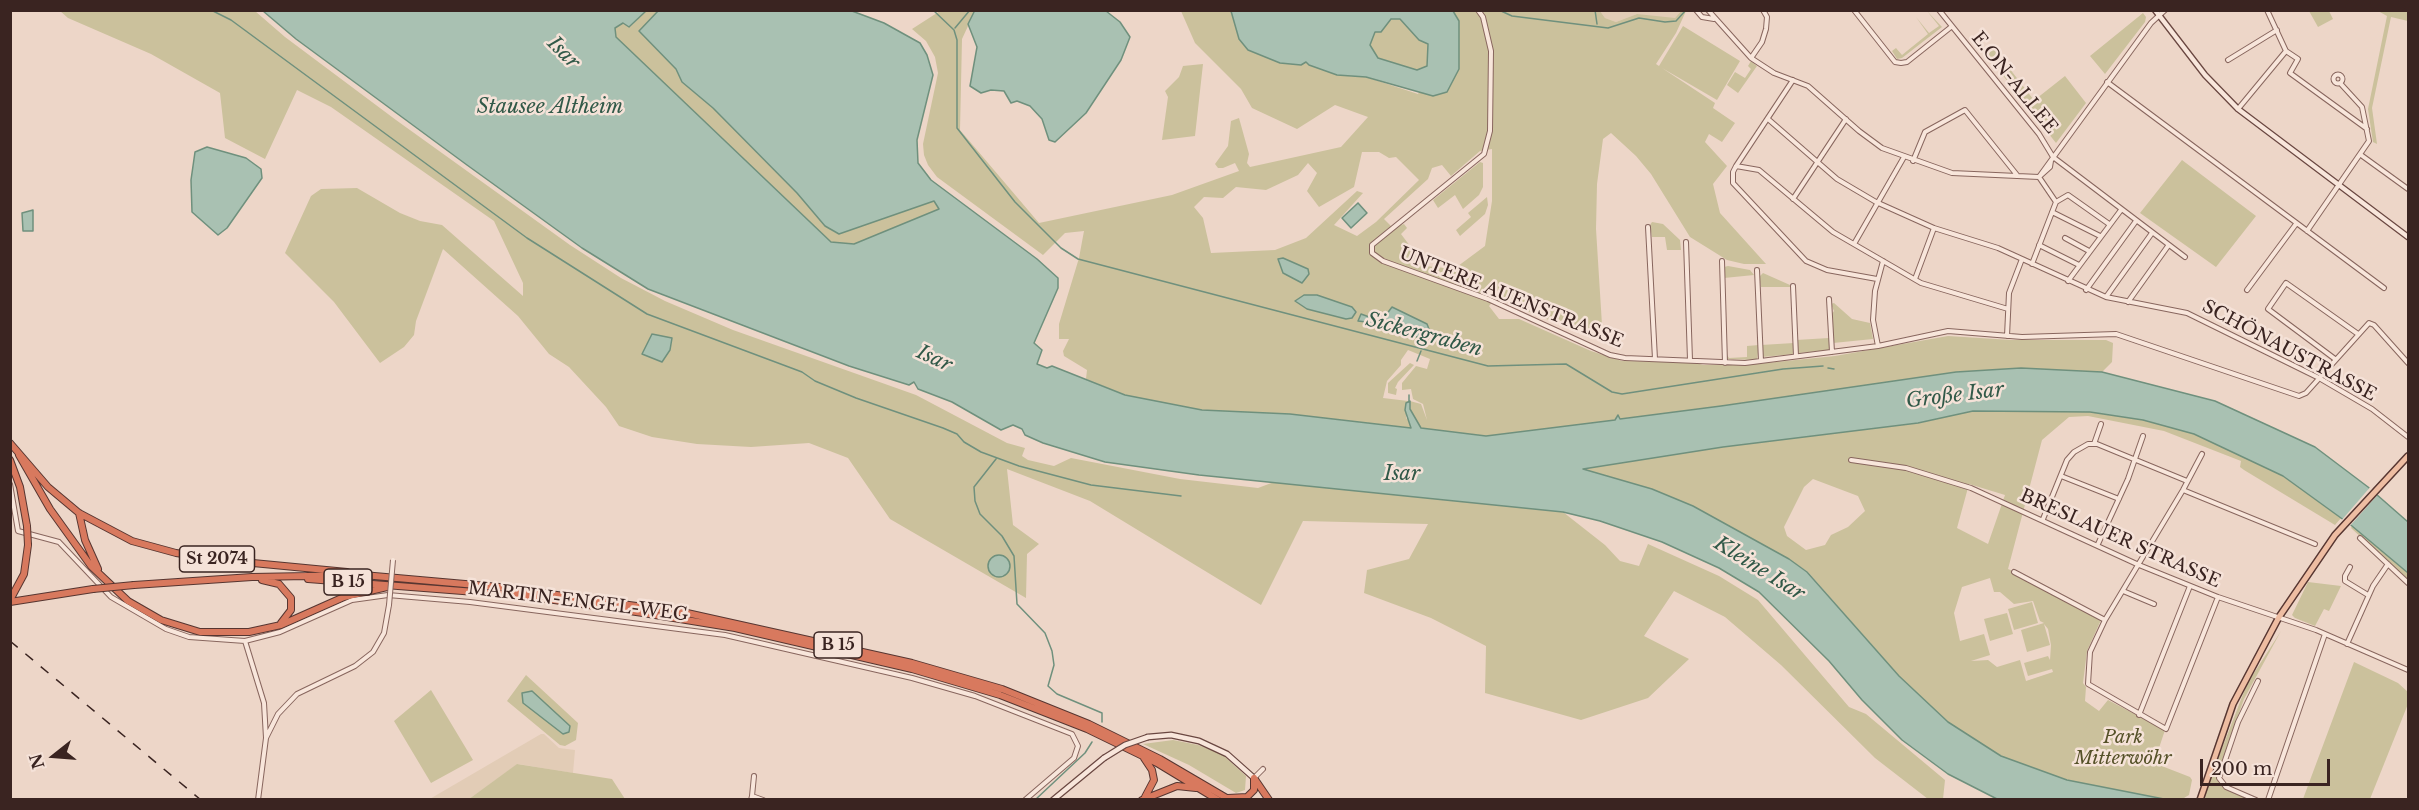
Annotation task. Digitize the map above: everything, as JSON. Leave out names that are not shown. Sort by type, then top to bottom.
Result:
[{"type":"highway","name":"St 2074","points":[[10,442],[71,540],[106,580],[136,607],[161,620],[187,629],[226,634],[273,627],[344,597],[397,585]]},
{"type":"highway","name":"St 2074","points":[[19,455],[48,487],[79,513],[112,532],[151,548],[232,561],[335,570],[363,575]]},
{"type":"highway","points":[[10,460],[20,487],[28,545],[24,574],[10,601]]},
{"type":"highway","points":[[79,513],[89,550],[106,580]]},
{"type":"highway","name":"B 15","points":[[10,601],[134,585],[252,577],[363,575],[499,587],[687,613],[912,663],[1002,689],[1082,720],[1160,759],[1228,799]]},
{"type":"highway","points":[[252,577],[279,585],[291,598],[289,615],[273,627]]},
{"type":"highway","name":"B 15","points":[[298,577],[527,596],[735,628],[976,687],[1065,719],[1142,756],[1218,800]]},
{"type":"highway","points":[[1142,756],[1152,770],[1154,780],[1151,790],[1143,799]]},
{"type":"highway","points":[[1228,799],[1247,797],[1254,790],[1254,778]]},
{"type":"highway","points":[[1254,778],[1269,800]]},
{"type":"highway","points":[[1143,799],[1177,786],[1202,789]]},
{"type":"main road","points":[[2157,13],[2205,75],[2238,109],[2409,237]]},
{"type":"main road","points":[[2201,796],[2233,704],[2279,618],[2313,565],[2343,527],[2380,484],[2409,456]]},
{"type":"main road","points":[[1053,800],[1104,758],[1125,745],[1148,737],[1171,735],[1198,741],[1227,754],[1254,778]]},
{"type":"street","name":"UNTERE AUENSTRASSE","points":[[1478,10],[1485,24],[1491,51],[1490,131],[1484,154],[1372,244],[1372,253],[1383,261],[1488,299],[1610,355],[1725,363],[1761,361],[1878,346],[1948,332],[2007,336],[2116,334],[2293,396],[2306,393],[2358,334]]},
{"type":"street","points":[[1696,10],[1702,17],[1715,19]]},
{"type":"street","points":[[1708,10],[1751,58],[1774,73],[1808,86],[1873,143],[1912,161],[1952,173],[2039,177]]},
{"type":"street","points":[[1751,58],[1762,42],[1766,29],[1767,17],[1763,10]]},
{"type":"street","points":[[1854,10],[1895,62],[1900,63],[1907,62],[1952,26]]},
{"type":"street","name":"E.ON-ALLEE","points":[[1939,10],[2028,120],[2052,159],[2185,257]]},
{"type":"street","points":[[2039,177],[2046,164],[2052,159],[2157,13],[2165,10]]},
{"type":"street","points":[[2267,10],[2286,51],[2298,59],[2290,73],[2367,129]]},
{"type":"street","points":[[2228,60],[2277,30]]},
{"type":"street","points":[[2238,109],[2286,51]]},
{"type":"street","points":[[1793,80],[1736,166],[1733,175],[1736,186],[1806,261],[1827,270],[1877,279]]},
{"type":"street","points":[[2107,82],[2384,288]]},
{"type":"street","points":[[2307,231],[2369,141],[2362,107],[2340,83]]},
{"type":"street","points":[[1912,161],[1924,132],[1965,110],[2018,176]]},
{"type":"street","name":"SCHÖNAUSTRASSE","points":[[1768,119],[1844,184],[1879,202],[1934,228],[1998,248],[2086,290],[2106,297],[2187,313],[2319,378],[2372,409],[2409,437]]},
{"type":"street","points":[[1793,199],[1846,119]]},
{"type":"street","points":[[2361,155],[2409,189]]},
{"type":"street","points":[[1854,244],[1904,157]]},
{"type":"street","points":[[1736,166],[1759,170],[1833,232],[1915,279],[1953,294],[2008,309]]},
{"type":"street","points":[[2039,177],[2056,202]]},
{"type":"street","points":[[2032,264],[2056,202],[2068,195],[2109,224]]},
{"type":"street","points":[[2068,281],[2121,210]]},
{"type":"street","points":[[2052,212],[2100,236]]},
{"type":"street","points":[[2086,290],[2136,221]]},
{"type":"street","points":[[2247,290],[2296,224]]},
{"type":"street","points":[[1648,226],[1655,359]]},
{"type":"street","points":[[1915,279],[1934,228]]},
{"type":"street","points":[[2106,297],[2152,233]]},
{"type":"street","points":[[2065,238],[2089,251]]},
{"type":"street","points":[[1686,242],[1690,360]]},
{"type":"street","points":[[2039,244],[2079,265]]},
{"type":"street","points":[[2128,302],[2168,246]]},
{"type":"street","points":[[2007,336],[2008,293],[2022,260]]},
{"type":"street","points":[[1722,261],[1725,363]]},
{"type":"street","points":[[1878,346],[1873,320],[1877,279],[1883,261]]},
{"type":"street","points":[[1757,270],[1761,361]]},
{"type":"street","points":[[2336,359],[2268,309],[2286,284],[2358,334],[2365,325],[2372,323],[2409,363]]},
{"type":"street","points":[[1793,286],[1796,356]]},
{"type":"street","points":[[1829,299],[1832,352]]},
{"type":"street","points":[[2094,444],[2101,424]]},
{"type":"street","points":[[2098,544],[2144,436]]},
{"type":"street","points":[[2043,519],[2067,460],[2081,447],[2094,444],[2187,481]]},
{"type":"street","points":[[2202,454],[2105,620],[2090,652],[2086,682],[2166,729],[2218,597]]},
{"type":"street","name":"BRESLAUER STRASSE","points":[[1851,460],[1892,465],[1971,488],[2098,544],[2139,565],[2218,597],[2325,634],[2409,670]]},
{"type":"street","points":[[2061,476],[2119,499]]},
{"type":"street","name":"MARTIN-ENGEL-WEG","points":[[10,484],[18,531],[59,542],[111,597],[136,614],[166,629],[189,637],[245,641],[280,632],[352,600],[388,595],[471,602],[725,635],[912,678],[975,696],[1072,734],[1078,746],[1074,758],[1025,800]]},
{"type":"street","points":[[2183,490],[2315,544]]},
{"type":"street","points":[[2360,538],[2409,583]]},
{"type":"street","points":[[266,738],[278,714],[291,699],[355,666],[373,652],[384,633],[393,560]]},
{"type":"street","points":[[2347,644],[2368,595],[2388,564]]},
{"type":"street","points":[[2350,567],[2345,581],[2368,595]]},
{"type":"street","points":[[2014,572],[2105,620]]},
{"type":"street","points":[[2139,715],[2190,586]]},
{"type":"street","points":[[2123,591],[2154,604]]},
{"type":"street","points":[[2268,800],[2325,634]]},
{"type":"street","points":[[245,641],[264,703],[266,738],[258,800]]},
{"type":"street","points":[[2256,800],[2226,787],[2219,778],[2238,722],[2258,681]]},
{"type":"street","points":[[1254,778],[1263,769]]},
{"type":"street","points":[[754,776],[752,798],[763,800]]},
{"type":"shaded area","points":[[1600,11],[1681,11],[1675,18],[1664,19],[1637,14],[1616,22],[1605,18]]},
{"type":"shaded area","points":[[544,734],[559,748],[575,750],[573,773],[518,764],[469,799],[428,800]]},
{"type":"green space","points":[[60,11],[255,11],[285,37],[396,120],[570,245],[621,278],[665,301],[733,330],[916,395],[1007,443],[1025,448],[1022,456],[1028,460],[1054,466],[1071,458],[1180,479],[1258,488],[1274,482],[1563,512],[1605,545],[1620,561],[1639,566],[1648,544],[1719,576],[1758,600],[1849,707],[1866,714],[1945,780],[1943,799],[1928,799],[1875,758],[1781,665],[1725,617],[1674,591],[1644,636],[1689,659],[1648,698],[1581,720],[1485,693],[1486,646],[1431,618],[1364,593],[1367,570],[1409,559],[1428,524],[1303,521],[1261,605],[1090,501],[1007,469],[1013,525],[1039,544],[1027,554],[1026,598],[890,519],[848,458],[809,443],[751,447],[697,444],[652,437],[619,426],[606,407],[569,367],[549,354],[518,316],[443,249],[416,321],[414,335],[404,347],[380,363],[334,302],[285,253],[311,196],[321,189],[357,188],[400,213],[420,221],[442,225],[523,296],[523,283],[494,221],[331,107],[297,90],[265,159],[225,138],[220,93],[151,54],[68,18]]},
{"type":"green space","points":[[646,11],[659,11],[639,31],[676,69],[682,82],[713,108],[797,193],[825,226],[838,234],[934,201],[939,209],[854,244],[831,242],[616,37],[615,28],[623,23],[630,27]]},
{"type":"green space","points":[[940,11],[975,11],[962,39],[960,130],[1039,223],[1172,195],[1239,171],[1235,163],[1223,168],[1218,168],[1215,164],[1228,146],[1231,121],[1239,118],[1249,154],[1247,163],[1250,167],[1341,147],[1368,117],[1335,105],[1297,129],[1252,108],[1241,89],[1195,43],[1181,11],[1231,11],[1239,39],[1306,61],[1309,65],[1348,76],[1366,77],[1418,94],[1459,21],[1453,11],[1600,11],[1605,18],[1616,22],[1637,14],[1675,18],[1681,11],[1686,11],[1676,33],[1656,64],[1659,66],[1683,26],[1740,61],[1717,100],[1662,68],[1715,103],[1713,108],[1735,123],[1722,142],[1709,134],[1705,142],[1727,166],[1713,184],[1720,213],[1766,264],[1744,264],[1727,260],[1690,237],[1651,174],[1636,156],[1611,133],[1603,139],[1597,184],[1596,229],[1602,325],[1595,339],[1498,299],[1498,291],[1493,290],[1495,299],[1489,306],[1499,319],[1519,319],[1591,351],[1622,361],[1693,362],[1703,365],[1756,364],[1835,356],[1948,336],[2011,340],[2106,340],[2113,343],[2112,362],[2102,372],[2021,368],[1956,372],[1721,406],[1619,419],[1616,416],[1616,420],[1486,436],[1421,428],[1410,409],[1410,401],[1421,404],[1427,420],[1423,404],[1413,399],[1411,389],[1402,390],[1402,383],[1416,366],[1427,369],[1430,359],[1408,350],[1401,360],[1401,365],[1387,381],[1383,398],[1408,401],[1406,418],[1412,423],[1412,428],[1290,414],[1202,410],[1125,395],[1086,379],[1087,370],[1064,356],[1063,351],[1069,339],[1059,339],[1059,324],[1079,258],[1084,231],[1065,233],[1043,255],[937,177],[928,165],[923,144],[938,73],[935,57],[926,41],[912,29]],"holes":[[[1492,149],[1492,201],[1485,246],[1454,269],[1425,266],[1401,234],[1407,228],[1404,224],[1393,228],[1384,219],[1428,179],[1432,168],[1442,165],[1451,176],[1480,151]],[[1362,152],[1379,152],[1389,158],[1396,157],[1419,180],[1376,222],[1357,236],[1334,225],[1363,193],[1357,191],[1306,238],[1275,250],[1211,253],[1203,218],[1194,207],[1204,197],[1223,198],[1236,187],[1266,190],[1298,175],[1308,163],[1317,173],[1307,191],[1319,207],[1354,187]]]},
{"type":"green space","points":[[1927,11],[1942,27],[1902,58],[1897,59],[1892,51],[1896,48],[1902,55],[1928,34],[1916,17],[1929,33],[1939,26]]},
{"type":"green space","points":[[2309,11],[2329,11],[2333,19],[2318,27]]},
{"type":"green space","points":[[2378,11],[2408,11],[2408,21],[2391,17],[2372,108],[2377,144],[2373,142],[2368,109],[2387,16]]},
{"type":"green space","points":[[2143,13],[2146,17],[2145,22],[2105,74],[2090,56]]},
{"type":"green space","points":[[1391,19],[1400,19],[1419,40],[1428,44],[1427,66],[1417,70],[1378,58],[1370,45],[1375,31],[1381,31]]},
{"type":"green space","points":[[1988,46],[1993,47],[2033,99],[2026,104],[1983,51]]},
{"type":"green space","points":[[1751,61],[1757,66],[1738,93],[1727,85],[1735,72],[1745,78],[1751,69],[1748,66]]},
{"type":"green space","points":[[1203,64],[1195,136],[1162,140],[1168,97],[1165,91],[1179,77],[1183,66]]},
{"type":"green space","points":[[2065,76],[2086,103],[2056,143],[2027,106]]},
{"type":"green space","points":[[2182,160],[2256,216],[2216,267],[2140,213]]},
{"type":"green space","points":[[1480,162],[1483,163],[1483,187],[1479,195],[1463,209],[1455,195],[1438,208],[1433,200]]},
{"type":"green space","points":[[1487,197],[1488,205],[1485,214],[1460,236],[1456,230],[1471,217],[1468,213]]},
{"type":"green space","points":[[1652,222],[1663,224],[1680,240],[1681,250],[1667,250],[1665,237],[1652,237],[1650,225]]},
{"type":"green space","points":[[1724,267],[1750,270],[1754,275],[1724,278]]},
{"type":"green space","points":[[1763,273],[1791,287],[1761,287],[1759,277]]},
{"type":"green space","points":[[1834,303],[1852,319],[1870,323],[1873,339],[1833,343],[1831,315],[1834,311],[1831,304]]},
{"type":"green space","points":[[1829,338],[1829,350],[1799,353],[1797,351],[1796,340]]},
{"type":"green space","points":[[1794,343],[1794,354],[1762,357],[1761,345]]},
{"type":"green space","points":[[1759,345],[1757,360],[1727,359],[1727,355],[1729,358],[1747,357],[1747,346]]},
{"type":"green space","points":[[1410,363],[1414,365],[1398,382],[1395,388],[1397,389],[1396,395],[1388,393],[1388,383]]},
{"type":"green space","name":"Park Mitterwöhr","points":[[1973,411],[2089,412],[2143,420],[2194,434],[2283,476],[2341,518],[2335,525],[2244,470],[2240,467],[2241,461],[2164,431],[2088,416],[2069,417],[2042,440],[2008,569],[2039,582],[2101,620],[2087,651],[2083,683],[2086,687],[2085,701],[2099,711],[2108,700],[2165,730],[2154,763],[2190,777],[2192,780],[2189,795],[2184,798],[2188,799],[2164,799],[2094,787],[2039,772],[2001,756],[1948,722],[1899,676],[1808,572],[1789,559],[1693,506],[1652,489],[1582,469],[1723,447],[1918,423]],"holes":[[[1813,479],[1858,496],[1865,511],[1848,527],[1831,535],[1825,545],[1806,550],[1787,536],[1784,527],[1804,487]],[[1969,484],[2005,495],[1988,544],[1957,528]],[[1990,578],[1994,592],[2000,592],[2014,604],[2033,601],[2040,621],[2044,623],[2021,630],[2027,652],[2050,645],[2044,624],[2048,629],[2051,645],[2050,660],[2048,656],[2024,663],[2028,676],[2052,669],[2053,672],[2026,681],[2020,660],[1997,667],[1988,660],[1971,661],[1990,655],[1984,634],[1960,641],[1954,613],[1962,587]]]},
{"type":"green space","points":[[2352,526],[2408,573],[2408,581],[2351,528]]},
{"type":"green space","points":[[2308,582],[2341,586],[2329,611],[2324,609],[2315,626],[2292,615]]},
{"type":"green space","points":[[2032,602],[2038,623],[2014,630],[2008,609]]},
{"type":"green space","points":[[2007,613],[2013,634],[1990,641],[1984,619]]},
{"type":"green space","points":[[2281,631],[2244,699],[2220,766],[2222,783],[2256,799],[2202,800],[2247,684]]},
{"type":"green space","points":[[2354,662],[2398,683],[2408,692],[2408,704],[2370,799],[2303,799]]},
{"type":"green space","points":[[526,675],[578,723],[576,740],[565,746],[560,745],[507,701]]},
{"type":"green space","points":[[431,690],[473,760],[431,783],[394,721]]},
{"type":"green space","points":[[1173,740],[1198,745],[1222,754],[1246,776],[1245,790],[1236,793],[1189,765],[1143,744]]},
{"type":"green space","points":[[517,764],[612,779],[625,799],[469,799]]},
{"type":"water","name":"Stausee Altheim","points":[[659,10],[852,11],[884,23],[920,43],[927,55],[933,75],[917,140],[918,163],[931,180],[1037,259],[1058,278],[1058,288],[1034,343],[1042,350],[1037,364],[1047,368],[1052,366],[1125,395],[1202,410],[1290,414],[1411,428],[1405,410],[1406,403],[1410,401],[1410,409],[1421,428],[1486,436],[1615,420],[1618,415],[1620,419],[1956,372],[2021,368],[2102,372],[2215,401],[2315,447],[2368,487],[2408,522],[2408,573],[2352,526],[2283,476],[2194,434],[2143,420],[2090,412],[1973,411],[1918,423],[1723,447],[1583,469],[1652,489],[1693,506],[1789,559],[1807,572],[1899,676],[1948,722],[2001,756],[2067,780],[2164,799],[1997,799],[1948,774],[1902,740],[1862,700],[1829,661],[1759,592],[1719,568],[1662,542],[1600,521],[1563,512],[1199,475],[1105,462],[1043,443],[1025,435],[1022,429],[1013,425],[1001,430],[952,402],[918,389],[914,382],[909,385],[849,366],[648,289],[582,248],[467,165],[296,39],[263,11],[646,11],[629,27],[623,23],[615,28],[616,37],[831,242],[854,244],[939,209],[934,201],[839,234],[825,226],[797,193],[713,108],[682,82],[676,69],[639,31]]},
{"type":"water","points":[[975,10],[1106,11],[1120,22],[1130,37],[1121,60],[1086,113],[1055,142],[1049,140],[1042,119],[1030,106],[1017,101],[1011,103],[1004,91],[991,90],[981,93],[970,86],[977,47],[968,24]]},
{"type":"water","points":[[1231,11],[1453,11],[1459,21],[1459,69],[1447,92],[1433,96],[1366,77],[1337,75],[1306,62],[1301,65],[1280,63],[1248,50],[1239,39]],"holes":[[[1391,19],[1400,19],[1419,40],[1428,44],[1427,66],[1417,70],[1378,58],[1370,45],[1375,32],[1381,32]]]},
{"type":"water","points":[[207,147],[246,158],[261,169],[262,178],[227,228],[218,235],[192,212],[191,180],[195,152]]},
{"type":"water","points":[[1358,203],[1367,213],[1351,228],[1342,218]]},
{"type":"water","points":[[33,210],[33,231],[23,231],[22,213]]},
{"type":"water","points":[[1283,258],[1308,269],[1309,274],[1302,283],[1283,273],[1278,259]]},
{"type":"water","points":[[1304,295],[1317,295],[1352,307],[1356,312],[1352,318],[1346,319],[1307,309],[1295,301]]},
{"type":"water","points":[[1392,307],[1427,324],[1431,334],[1427,339],[1368,326],[1366,322],[1358,321],[1361,314],[1372,318],[1386,315]]},
{"type":"water","points":[[652,334],[672,338],[670,350],[662,362],[642,354]]},
{"type":"water","points":[[999,555],[1009,562],[1010,566],[1003,576],[999,577],[989,570],[988,566],[995,556]]},
{"type":"water","points":[[532,691],[570,726],[569,732],[563,734],[523,703],[522,693]]},
{"type":"pier","points":[[2372,485],[2380,492],[2349,527],[2340,522]]},
{"type":"waterway","points":[[211,10],[231,20],[527,238],[647,314],[802,372],[815,381],[856,398],[943,428],[957,434],[964,442],[981,452],[1019,466],[1091,485],[1181,496]]},
{"type":"waterway","name":"Sickergraben","points":[[933,10],[954,30],[957,40],[957,128],[1015,202],[1061,248],[1078,259],[1488,366],[1566,364],[1612,392],[1622,394],[1783,369],[1823,366]]},
{"type":"waterway","points":[[955,28],[970,10]]},
{"type":"waterway","points":[[1499,10],[1512,16],[1608,28],[1639,18],[1665,22],[1676,21],[1686,10]]},
{"type":"waterway","points":[[1595,10],[1597,24]]},
{"type":"waterway","points":[[1417,361],[1421,351]]},
{"type":"waterway","points":[[1828,368],[1834,369]]},
{"type":"waterway","points":[[1409,395],[1409,402]]},
{"type":"waterway","points":[[996,459],[974,487],[975,501],[980,514],[1002,536],[1014,556],[1017,604],[1045,633],[1052,651],[1054,665],[1048,686],[1057,694],[1102,713],[1102,722]]},
{"type":"waterway","points":[[1035,800],[1085,753],[1092,742]]},
{"type":"railway","points":[[10,641],[201,800]]},
{"type":"water label","name":"Isar","points":[[563,53]]},
{"type":"water label","name":"Isar","points":[[934,359]]},
{"type":"water label","name":"Große Isar","points":[[1955,396]]},
{"type":"water label","name":"Isar","points":[[1402,474]]},
{"type":"water label","name":"Kleine Isar","points":[[1759,569]]}]
